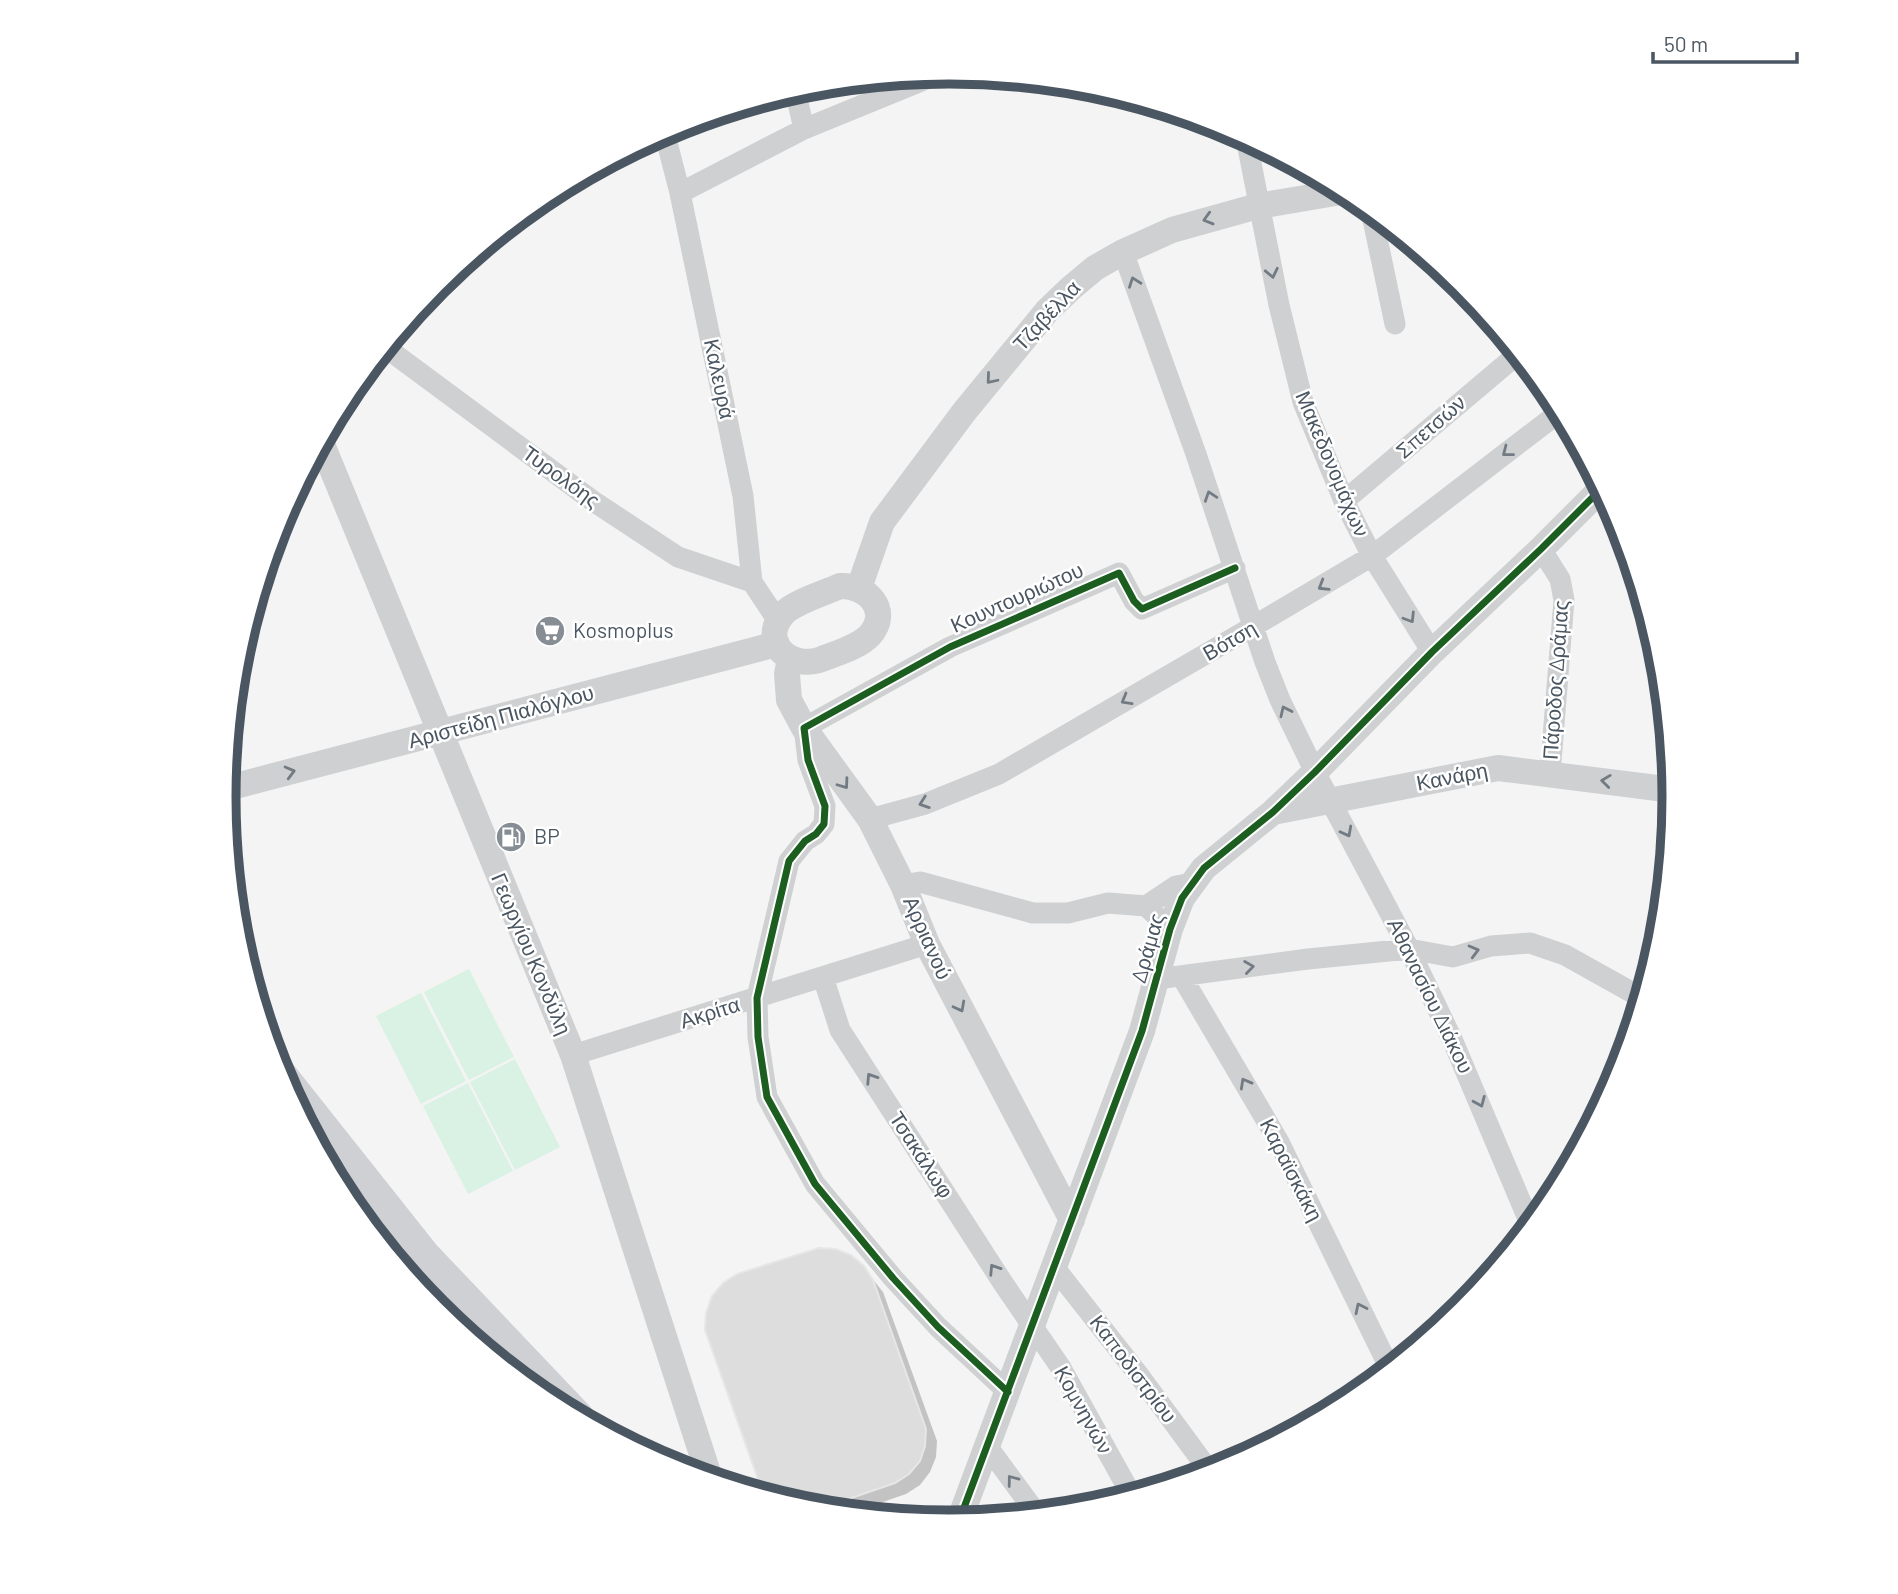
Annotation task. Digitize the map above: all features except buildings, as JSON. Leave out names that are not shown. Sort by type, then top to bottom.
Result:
[{"type":"main road","points":[[330,1150],[414,1262],[539,1380]]},
{"type":"street","points":[[680,193],[804,129],[911,86]]},
{"type":"street","points":[[797,101],[804,129]]},
{"type":"street","name":"Καλευρά","points":[[667,142],[680,193],[743,496],[752,582],[782,641]]},
{"type":"street","name":"Μακεδονομάχων","points":[[1248,150],[1258,206],[1303,402],[1344,501],[1372,556],[1432,652]]},
{"type":"street","name":"Τζαβέλλα","points":[[859,588],[882,522],[964,412],[1047,311],[1095,268],[1172,230],[1258,206],[1329,194]]},
{"type":"street","points":[[1374,225],[1395,324]]},
{"type":"street","points":[[1123,252],[1280,700],[1315,772]]},
{"type":"street","name":"Τυρολόης","points":[[392,352],[593,501],[678,557],[752,582]]},
{"type":"street","name":"Σπετσών","points":[[1344,501],[1512,359]]},
{"type":"street","name":"Βότση","points":[[870,819],[925,804],[999,774],[1254,626],[1372,556],[1552,418]]},
{"type":"street","name":"Γεωργίου Κονδύλη","points":[[325,454],[573,1055],[705,1467]]},
{"type":"street","name":"Δράμας","points":[[963,1509],[1142,1031],[1169,978],[1170,929],[1182,898],[1216,857],[1273,812],[1315,772],[1432,652],[1594,496]]},
{"type":"street","name":"Πάροδος Δράμας","points":[[1541,549],[1560,579],[1564,600],[1550,774]]},
{"type":"street","name":"Κουντουριώτου","points":[[804,728],[950,647],[1119,573],[1134,601],[1142,609],[1235,568]]},
{"type":"street","points":[[841,586],[859,588],[867,593],[877,610],[874,628],[869,636],[862,642],[820,660],[799,663],[782,641],[790,608],[841,586]]},
{"type":"street","name":"Αριστείδη Πιαλόγλου","points":[[236,786],[782,641]]},
{"type":"street","name":"Αρριανού","points":[[782,641],[789,699],[804,728],[870,819],[903,885],[926,944],[1072,1220]]},
{"type":"street","points":[[804,728],[808,760],[825,806],[824,824],[816,834],[805,841],[789,861],[757,998],[758,1037],[767,1097],[815,1184],[893,1278],[938,1327],[1008,1392]]},
{"type":"street","name":"Κανάρη","points":[[1273,812],[1499,768],[1662,788]]},
{"type":"street","name":"Αθανασίου Διάκου","points":[[1315,772],[1409,949],[1528,1213]]},
{"type":"street","points":[[903,885],[920,882],[1033,913],[1068,913],[1108,903],[1146,906],[1176,886],[1192,883]]},
{"type":"street","points":[[1146,906],[1170,929]]},
{"type":"street","points":[[1169,978],[1308,959],[1409,949],[1453,957],[1491,946],[1530,943],[1565,955],[1634,994]]},
{"type":"street","name":"Ακρίτα","points":[[573,1055],[926,944]]},
{"type":"street","name":"Τσακάλωφ","points":[[823,977],[840,1030],[1032,1326]]},
{"type":"street","name":"Καραϊσκάκη","points":[[1169,978],[1279,1142],[1386,1361]]},
{"type":"street","name":"Καποδιστρίου","points":[[1054,1267],[1203,1463]]},
{"type":"street","name":"Κομνηνών","points":[[1032,1326],[1061,1368],[1127,1487]]},
{"type":"street","points":[[986,1446],[1030,1505]]},
{"type":"green space","points":[[469,969],[514,1057],[469,1080],[424,992]]},
{"type":"green space","points":[[421,993],[466,1081],[421,1104],[376,1016]]},
{"type":"green space","points":[[515,1059],[560,1147],[515,1170],[470,1082]]},
{"type":"green space","points":[[468,1083],[513,1171],[468,1194],[423,1106]]},
{"type":"cycle path","points":[[963,1509],[1142,1031],[1170,929],[1182,898],[1204,868],[1273,812],[1315,772],[1432,652],[1594,496]]},
{"type":"cycle path","points":[[1008,1392],[938,1327],[893,1278],[815,1184],[767,1097],[758,1037],[757,998],[789,861],[805,841],[816,834],[824,824],[825,806],[808,760],[804,728],[950,647],[1119,573],[1134,601],[1142,609],[1235,568]]},
{"type":"place","name":"Kosmoplus","points":[[550,631]]},
{"type":"place","name":"BP","points":[[511,837]]}]
